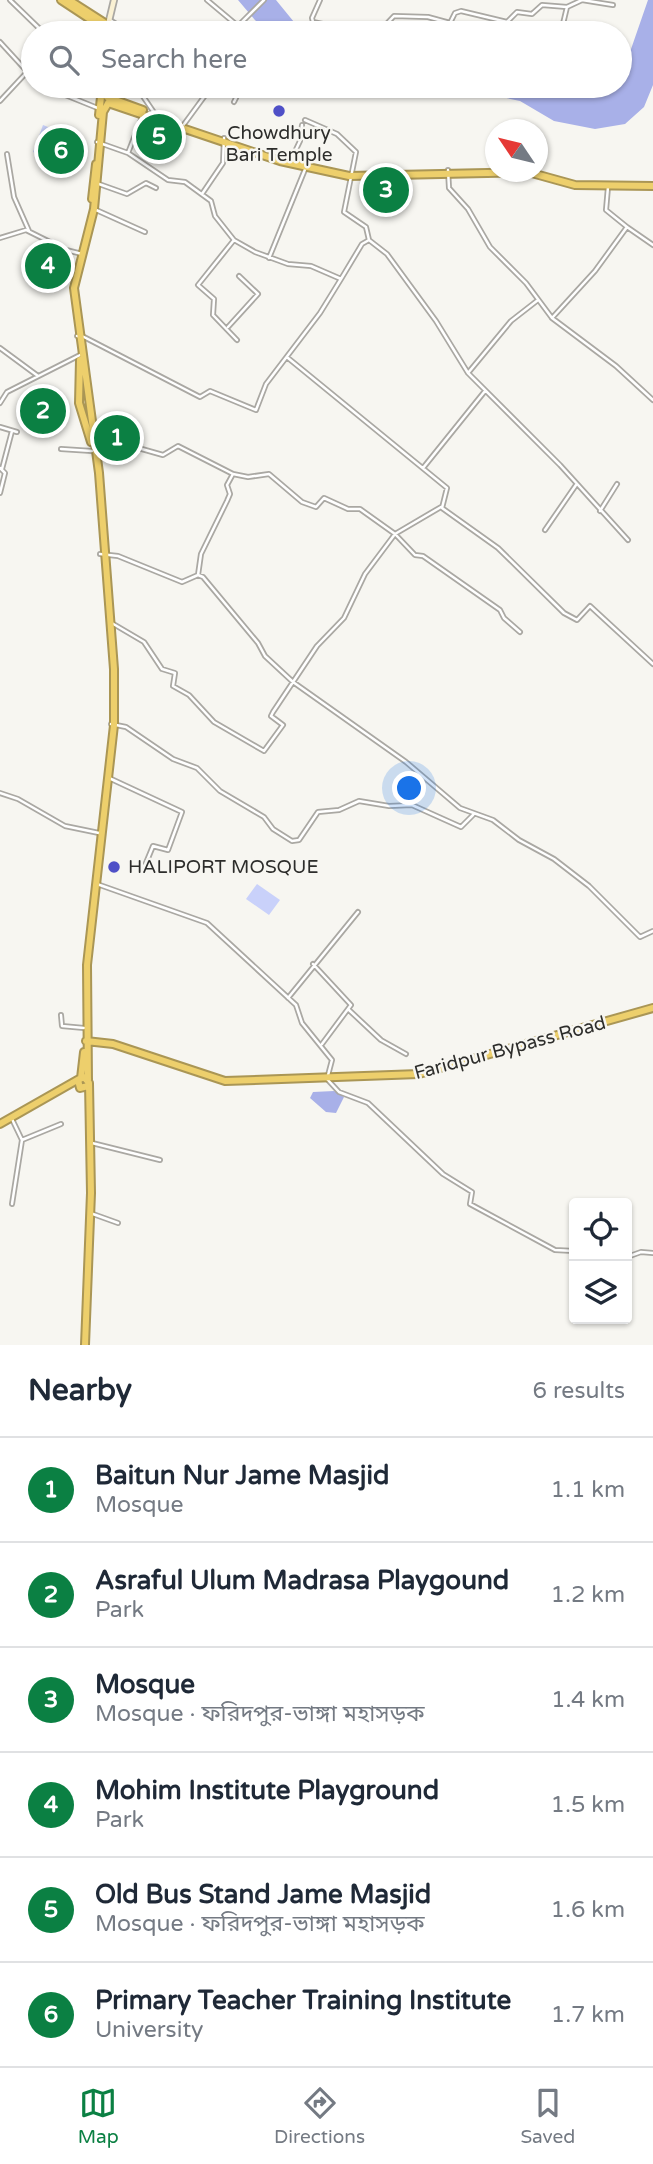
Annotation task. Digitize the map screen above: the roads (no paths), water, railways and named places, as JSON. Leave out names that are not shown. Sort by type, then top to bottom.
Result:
[{"type":"highway","points":[[61,0],[98,21]]},
{"type":"highway","points":[[69,0],[99,21]]},
{"type":"highway","points":[[102,98],[99,184],[70,288],[90,414],[112,669]]},
{"type":"highway","points":[[101,102],[110,101],[155,114],[267,155],[350,174],[485,171]]},
{"type":"highway","points":[[81,254],[92,199],[103,113],[110,101]]},
{"type":"highway","points":[[135,109],[143,114],[182,125]]},
{"type":"highway","points":[[281,159],[307,166]]},
{"type":"highway","points":[[548,173],[576,181],[608,185]]},
{"type":"highway","points":[[548,178],[575,185],[653,184]]},
{"type":"highway","points":[[81,354],[79,403],[93,446]]},
{"type":"highway","points":[[86,1043],[84,965],[113,724],[110,622],[106,593]]},
{"type":"highway","points":[[96,879],[110,751]]},
{"type":"highway","points":[[85,1345],[90,1213],[88,1107],[83,1083],[87,965],[93,901]]},
{"type":"highway","name":"Faridpur Bypass Road","points":[[86,1043],[118,1047],[225,1082],[419,1074],[653,1008]]},
{"type":"highway","points":[[0,1124],[61,1089],[83,1083]]},
{"type":"main road","points":[[109,21],[114,0]]},
{"type":"street","points":[[10,0],[32,21]]},
{"type":"street","points":[[207,0],[232,21]]},
{"type":"street","points":[[241,21],[264,0]]},
{"type":"street","points":[[313,21],[320,0]]},
{"type":"street","points":[[557,6],[558,0]]},
{"type":"street","points":[[508,21],[517,12],[530,15],[542,5],[566,7],[582,0],[613,5]]},
{"type":"street","points":[[563,21],[566,7]]},
{"type":"street","points":[[451,21],[457,12],[461,11],[503,21]]},
{"type":"street","points":[[389,21],[394,16],[428,17],[443,21]]},
{"type":"street","points":[[0,42],[21,65]]},
{"type":"street","points":[[0,101],[21,78]]},
{"type":"street","points":[[86,98],[101,102]]},
{"type":"street","points":[[144,98],[155,114]]},
{"type":"street","points":[[182,125],[203,98]]},
{"type":"street","points":[[234,102],[236,98]]},
{"type":"street","points":[[128,152],[143,114]]},
{"type":"street","points":[[304,120],[337,134],[355,150],[355,162],[350,174],[344,211],[362,221],[369,240],[387,254],[436,321],[468,373],[560,465],[628,540]]},
{"type":"street","points":[[291,160],[300,141],[302,125]]},
{"type":"street","points":[[202,194],[223,163],[224,140]]},
{"type":"street","points":[[99,143],[128,152],[165,178],[180,179],[202,194],[211,201],[215,216],[234,240],[269,258],[288,264],[311,266],[341,279]]},
{"type":"street","points":[[7,154],[14,197],[29,231]]},
{"type":"street","points":[[269,258],[307,166]]},
{"type":"street","points":[[449,171],[449,188],[468,209],[490,247],[526,283],[552,318],[616,366],[653,400]]},
{"type":"street","points":[[99,184],[127,194],[146,183],[156,188]]},
{"type":"street","points":[[608,185],[606,210],[653,245]]},
{"type":"street","points":[[94,209],[145,232]]},
{"type":"street","points":[[552,318],[595,271],[627,227]]},
{"type":"street","points":[[0,238],[29,231],[81,254]]},
{"type":"street","points":[[234,240],[198,285],[214,299],[213,316],[228,327],[237,340]]},
{"type":"street","points":[[78,336],[200,397],[210,391],[256,410],[266,384],[288,358],[362,244],[369,240]]},
{"type":"street","points":[[228,327],[258,294],[239,276]]},
{"type":"street","points":[[468,373],[511,321],[538,300]]},
{"type":"street","points":[[0,356],[2,350],[38,376]]},
{"type":"street","points":[[0,403],[7,392],[81,354]]},
{"type":"street","points":[[110,622],[145,642],[162,669],[175,673],[177,679],[173,686],[187,693],[214,722],[264,751],[283,726],[271,715],[317,646],[344,618],[365,574],[394,534],[441,507],[448,490],[288,358]]},
{"type":"street","points":[[423,467],[485,391]]},
{"type":"street","points":[[0,427],[14,431],[1,468],[5,473],[0,493]]},
{"type":"street","points":[[61,450],[117,442],[163,455],[178,446],[233,474],[246,477],[269,474],[302,502],[316,508],[324,498],[348,509],[360,509],[394,534],[415,555],[423,556],[500,610],[503,618],[520,632]]},
{"type":"street","points":[[198,575],[201,554],[230,494],[227,485],[233,474]]},
{"type":"street","points":[[600,511],[617,484]]},
{"type":"street","points":[[545,530],[576,485]]},
{"type":"street","points":[[441,507],[498,548],[569,617],[578,619],[590,606],[653,664]]},
{"type":"street","points":[[102,553],[135,562],[182,582],[198,575]]},
{"type":"street","points":[[198,575],[207,581],[258,643],[265,656],[293,682],[366,732],[452,801],[473,815],[493,820],[519,840],[554,859],[589,886],[640,937],[653,931]]},
{"type":"street","points":[[113,724],[136,732],[173,759],[197,768],[220,791],[264,817],[273,829],[292,841],[299,840],[318,812],[339,810],[359,800],[388,806],[412,805],[461,827],[473,815]]},
{"type":"street","points":[[109,778],[182,812],[168,850],[153,846],[146,863]]},
{"type":"street","points":[[0,793],[18,799],[65,827],[99,833]]},
{"type":"street","points":[[96,879],[207,923],[296,1005],[302,1023],[332,1060],[327,1079],[339,1092],[368,1103],[443,1174],[472,1192],[470,1204],[555,1250],[569,1251]]},
{"type":"street","points":[[288,998],[358,912]]},
{"type":"street","points":[[313,964],[351,1003],[349,1010],[322,1045]]},
{"type":"street","points":[[349,1010],[381,1040],[406,1054]]},
{"type":"street","points":[[61,1015],[62,1026],[84,1028]]},
{"type":"street","points":[[12,1117],[22,1140],[12,1204]]},
{"type":"street","points":[[22,1140],[61,1124]]},
{"type":"street","points":[[88,1143],[160,1160]]},
{"type":"street","points":[[90,1213],[118,1223]]},
{"type":"street","points":[[632,1255],[641,1252],[653,1253]]},
{"type":"place","name":"Chowdhury Bari Temple","points":[[279,111]]},
{"type":"place","name":"Old Bus Stand Jame Masjid","points":[[159,137]]},
{"type":"place","name":"Primary Teacher Training Institute","points":[[61,151]]},
{"type":"place","name":"Mosque","points":[[386,190]]},
{"type":"place","name":"Mohim Institute Playground","points":[[48,266]]},
{"type":"place","name":"Asraful Ulum Madrasa Playgound","points":[[43,411]]},
{"type":"place","name":"Baitun Nur Jame Masjid","points":[[117,438]]},
{"type":"place","name":"HALIPORT MOSQUE","points":[[114,867]]}]
